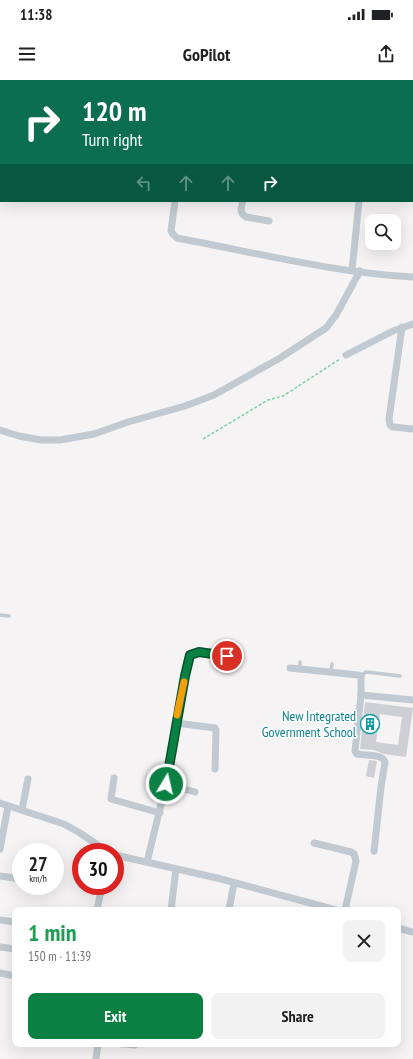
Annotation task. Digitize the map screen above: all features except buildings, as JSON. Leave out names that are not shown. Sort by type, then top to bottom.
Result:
[{"type":"street","points":[[175,202],[171,231],[177,238],[308,263],[390,276],[413,277]]},
{"type":"street","points":[[243,202],[241,210],[243,215],[246,217],[269,221]]},
{"type":"street","points":[[352,270],[359,202]]},
{"type":"street","points":[[0,430],[19,436],[41,440],[60,440],[94,434],[128,422],[185,406],[214,395],[280,358],[326,328],[336,315],[360,271]]},
{"type":"street","points":[[346,354],[376,338],[413,324]]},
{"type":"street","points":[[402,327],[389,419],[390,425],[413,429]]},
{"type":"street","points":[[147,862],[160,813],[190,655],[199,652],[240,658]]},
{"type":"street","points":[[290,668],[300,666],[361,676],[361,695],[356,751],[358,754],[380,756],[385,762],[379,774],[374,851]]},
{"type":"street","points":[[361,695],[413,700]]},
{"type":"street","points":[[176,723],[215,728],[215,769]]},
{"type":"street","points":[[114,778],[111,800],[160,813]]},
{"type":"street","points":[[22,810],[28,779]]},
{"type":"street","points":[[166,784],[195,792]]},
{"type":"street","points":[[0,803],[64,824],[95,843]]},
{"type":"street","points":[[0,849],[8,806]]},
{"type":"street","points":[[314,843],[351,852],[356,857],[346,907]]},
{"type":"street","points":[[124,857],[234,883],[325,907]]},
{"type":"street","points":[[171,907],[176,869]]},
{"type":"street","points":[[0,876],[12,878]]},
{"type":"street","points":[[230,907],[234,883]]},
{"type":"street","points":[[98,907],[100,895]]},
{"type":"street","points":[[0,920],[12,922]]},
{"type":"street","points":[[401,929],[413,932]]},
{"type":"street","points":[[0,947],[12,949]]},
{"type":"street","points":[[0,973],[12,975]]},
{"type":"street","points":[[96,1059],[98,1047]]},
{"type":"lane","points":[[0,615],[9,616]]},
{"type":"lane","points":[[331,672],[332,664]]},
{"type":"lane","points":[[362,679],[364,673],[366,672],[400,676]]},
{"type":"path","points":[[203,439],[268,400],[283,396],[346,354]]},
{"type":"slow traffic","points":[[177,715],[184,682]]},
{"type":"place","name":"New Integrated Government School","points":[[370,724]]},
{"type":"route","points":[[166,784],[176,723],[190,655],[199,652],[227,656]]}]
